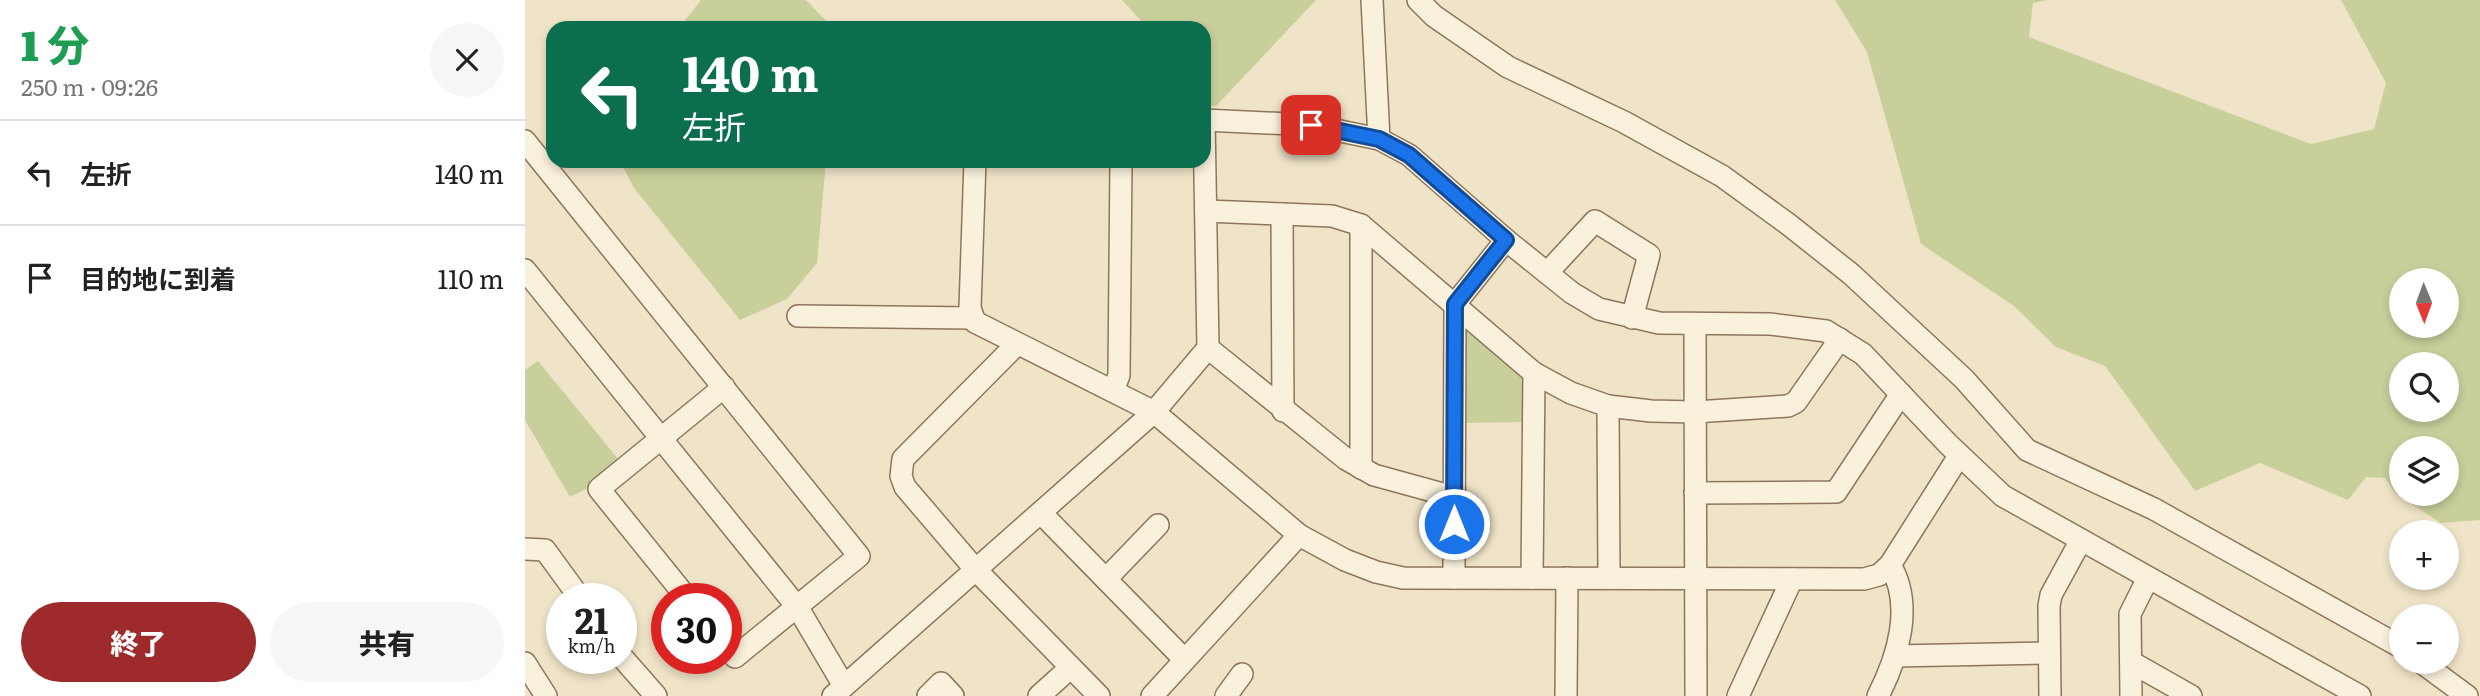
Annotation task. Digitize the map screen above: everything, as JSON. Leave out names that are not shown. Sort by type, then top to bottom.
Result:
[{"type":"street","points":[[1372,0],[1379,139]]},
{"type":"street","points":[[1418,0],[1434,16],[1508,67],[1624,122],[1722,176],[1788,224],[1850,274],[1954,371],[2027,450],[2154,509],[2389,640]]},
{"type":"street","points":[[1211,120],[1311,125],[1379,139],[1409,155],[1506,240],[1599,309],[1632,318],[1695,326],[1805,326],[1826,331],[1863,354],[1959,456],[2003,496],[2360,696]]},
{"type":"street","points":[[525,141],[546,167]]},
{"type":"street","points":[[547,168],[859,556],[742,652]]},
{"type":"street","points":[[975,168],[970,308],[975,322],[1114,389],[1154,412],[1299,535],[1345,560],[1376,572],[1403,578],[1864,579],[1879,575],[1890,565],[1959,456]]},
{"type":"street","points":[[1114,389],[1119,375],[1121,168]]},
{"type":"street","points":[[525,270],[798,608],[838,691],[1154,412],[1208,348],[1205,168]]},
{"type":"street","points":[[1206,211],[1332,216],[1361,225],[1534,373],[1571,393],[1608,406],[1695,412],[1788,406],[1796,402],[1840,339]]},
{"type":"street","points":[[1282,214],[1283,411]]},
{"type":"street","points":[[1547,273],[1595,221],[1649,255],[1632,318]]},
{"type":"street","points":[[1361,225],[1361,468]]},
{"type":"street","points":[[1454,578],[1455,304],[1506,240]]},
{"type":"street","points":[[798,316],[973,318]]},
{"type":"street","points":[[1695,326],[1696,696]]},
{"type":"street","points":[[1017,344],[903,459],[901,467],[905,487],[975,569],[1099,696]]},
{"type":"street","points":[[1208,348],[1283,411],[1361,468],[1374,475],[1454,497]]},
{"type":"street","points":[[1532,578],[1534,373]]},
{"type":"street","points":[[675,583],[599,489],[724,387]]},
{"type":"street","points":[[1695,493],[1836,492],[1902,394]]},
{"type":"street","points":[[1608,406],[1609,578]]},
{"type":"street","points":[[1041,513],[1183,658]]},
{"type":"street","points":[[1105,579],[1158,526]]},
{"type":"street","points":[[1152,696],[1183,658],[1299,535]]},
{"type":"street","points":[[2050,696],[2051,595],[2081,540]]},
{"type":"street","points":[[525,549],[545,550],[569,583]]},
{"type":"street","points":[[1878,696],[1899,645],[1902,594],[1900,582],[1890,565]]},
{"type":"street","points":[[1566,696],[1567,578]]},
{"type":"street","points":[[2131,696],[2130,614],[2148,578]]},
{"type":"street","points":[[1738,696],[1792,579]]},
{"type":"street","points":[[1895,656],[2049,653]]},
{"type":"street","points":[[2131,662],[2191,696]]},
{"type":"street","points":[[525,663],[546,696]]},
{"type":"street","points":[[1039,696],[1070,667]]},
{"type":"street","points":[[637,674],[656,696]]},
{"type":"street","points":[[1226,696],[1242,674]]},
{"type":"street","points":[[2437,674],[2467,696]]},
{"type":"street","points":[[928,696],[941,683],[953,696]]},
{"type":"green space","points":[[701,0],[806,0],[826,21],[684,21]]},
{"type":"green space","points":[[1122,0],[1316,0],[1216,106],[1211,106],[1211,21],[1142,21]]},
{"type":"green space","points":[[1835,0],[2047,0],[2033,3],[2029,37],[2311,144],[2374,129],[2386,83],[2341,0],[2480,0],[2480,520],[2436,520],[2415,506],[2459,506],[2459,436],[2389,436],[2389,484],[2385,478],[2366,477],[2348,500],[2260,463],[2195,491],[2105,366],[2056,347],[2014,306],[1921,244],[1867,52]]},
{"type":"green space","points":[[624,168],[825,168],[817,263],[787,299],[740,320],[634,188]]},
{"type":"green space","points":[[1462,324],[1526,371],[1525,422],[1463,423]]},
{"type":"green space","points":[[538,361],[619,460],[590,487],[570,497],[525,420],[525,370]]},
{"type":"route","points":[[1311,125],[1379,139],[1409,155],[1506,240],[1455,304],[1454,524]]}]
